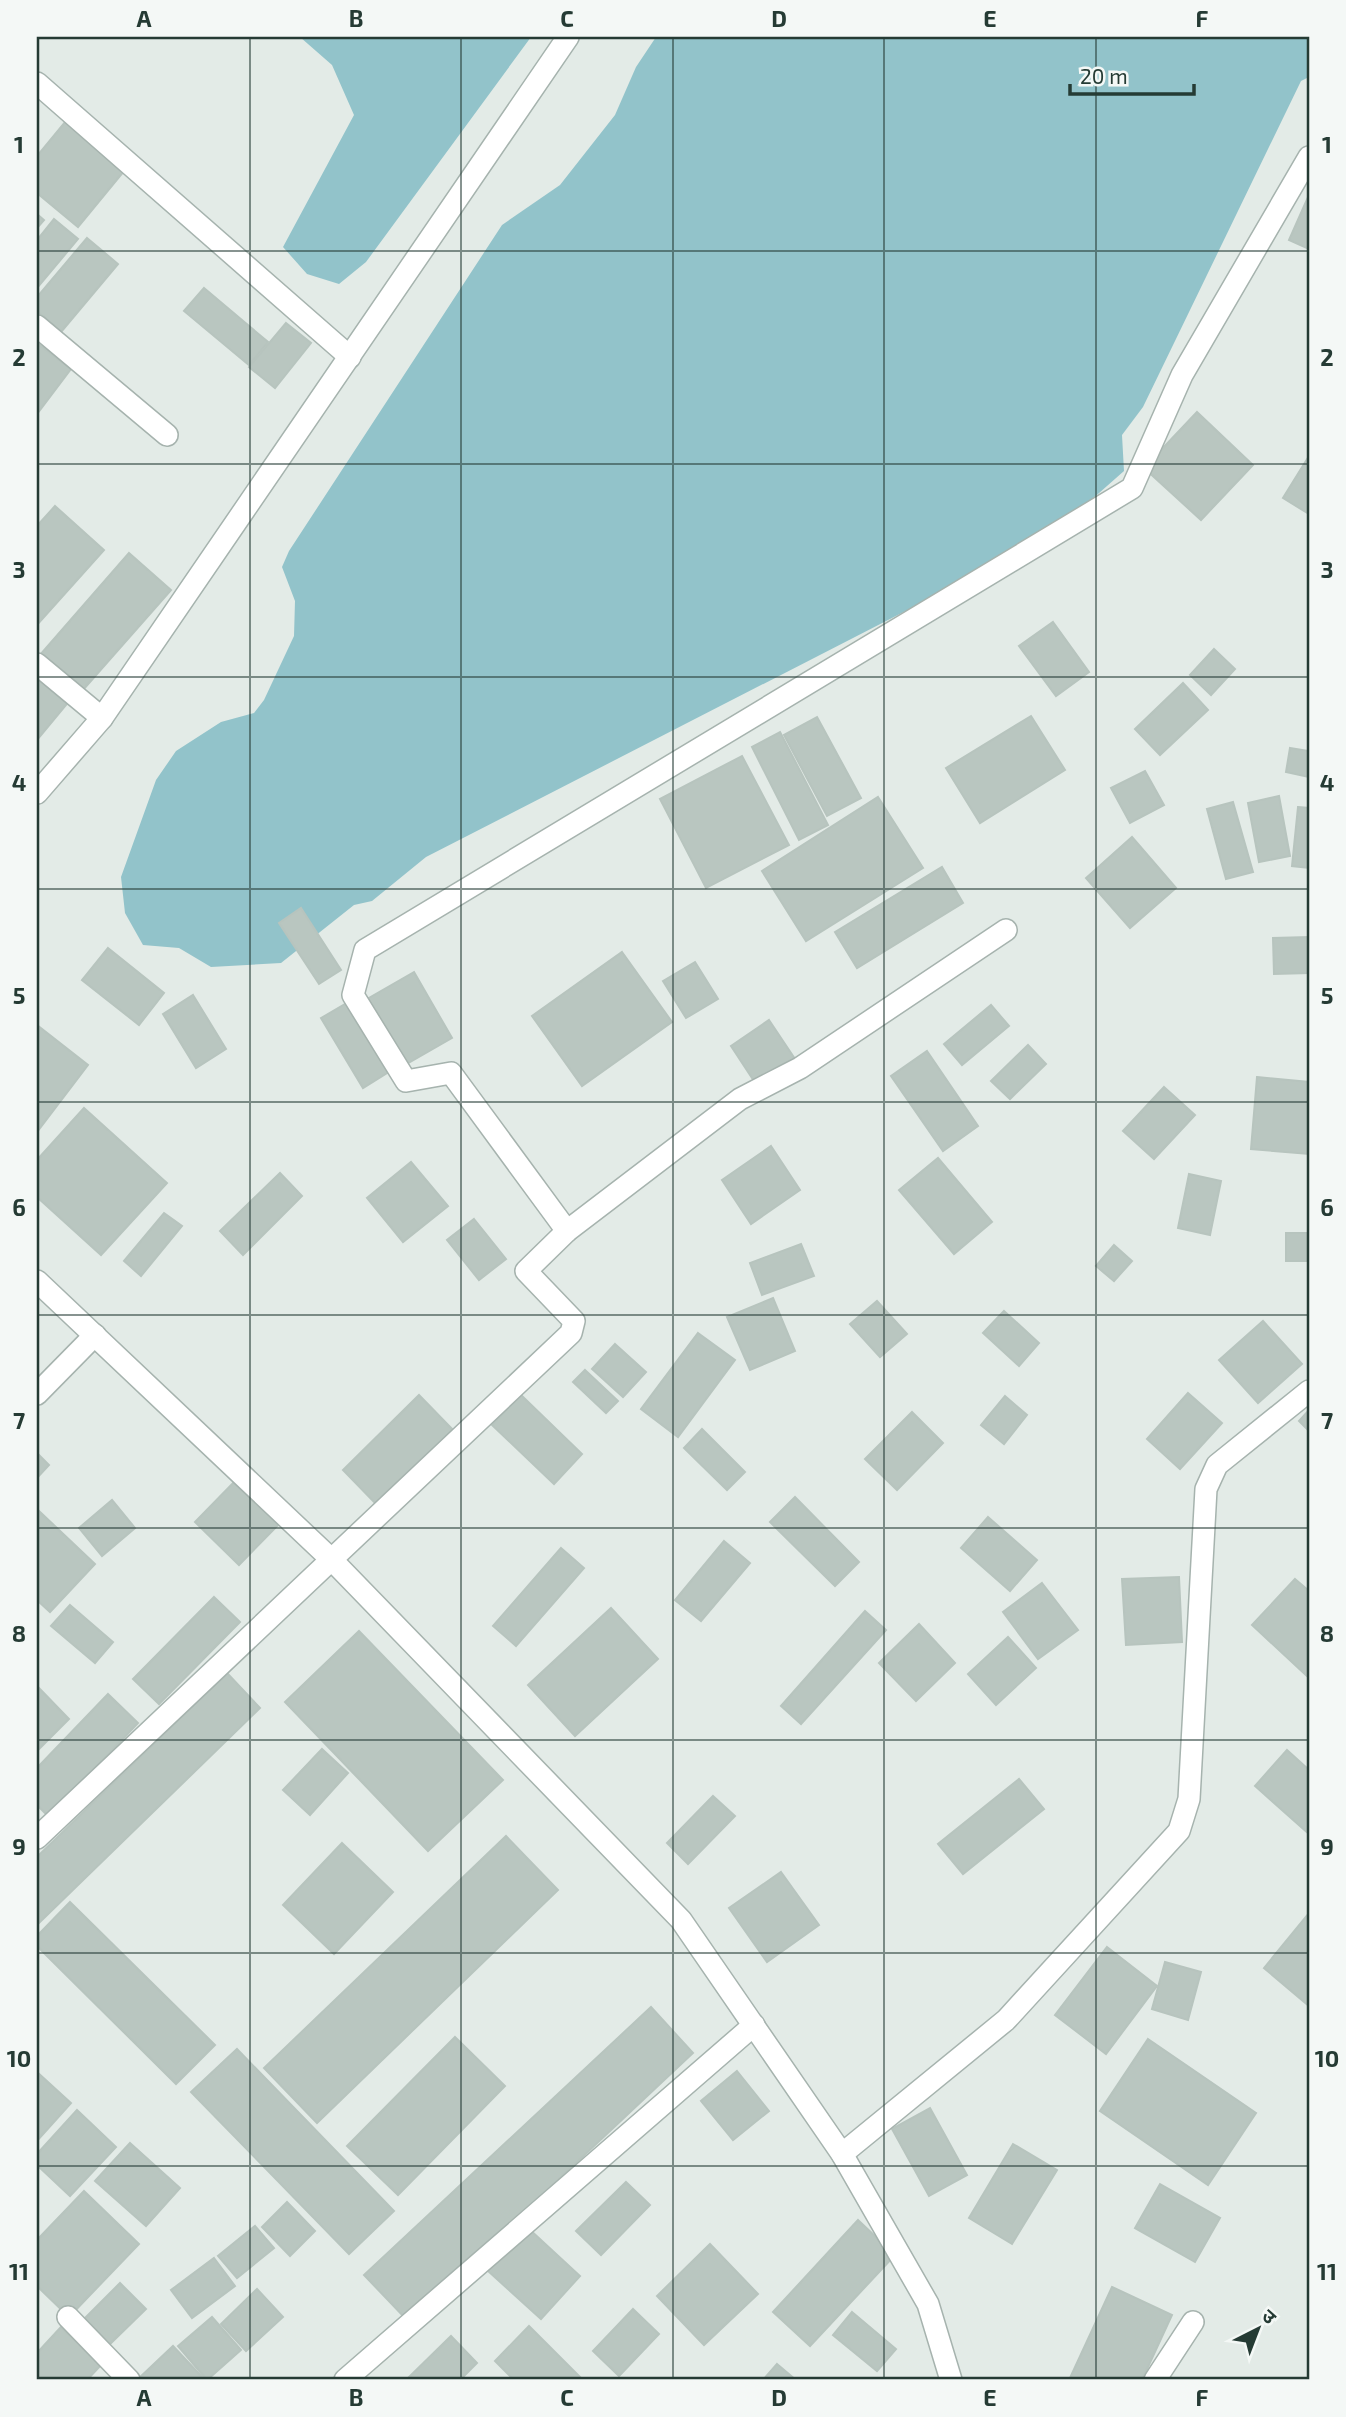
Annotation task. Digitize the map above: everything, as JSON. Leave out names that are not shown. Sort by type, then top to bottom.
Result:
[{"type":"street","points":[[37,793],[102,718],[568,37]]},
{"type":"street","points":[[37,83],[350,357]]},
{"type":"street","points":[[567,1231],[451,1073],[405,1081],[353,995],[365,950],[1132,488],[1182,374],[1309,157]]},
{"type":"street","points":[[37,326],[167,435]]},
{"type":"street","points":[[37,664],[102,718]]},
{"type":"street","points":[[37,1839],[571,1333],[574,1321],[526,1271],[567,1231],[740,1099],[800,1068],[1006,930]]},
{"type":"street","points":[[37,1281],[332,1560],[681,1920],[842,2154],[928,2304],[951,2380]]},
{"type":"street","points":[[37,1394],[95,1335]]},
{"type":"street","points":[[842,2154],[1006,2020],[1179,1831],[1189,1799],[1206,1489],[1217,1465],[1309,1391]]},
{"type":"street","points":[[345,2380],[754,2025]]},
{"type":"street","points":[[68,2317],[129,2380]]},
{"type":"street","points":[[1155,2380],[1193,2322]]},
{"type":"water","points":[[300,37],[531,37],[366,262],[339,284],[307,274],[283,247],[354,115],[332,65]]},
{"type":"water","points":[[656,37],[1309,37],[1309,77],[1301,81],[1143,407],[1122,435],[1124,471],[1022,561],[927,600],[426,857],[372,901],[354,905],[281,963],[211,967],[179,948],[143,945],[125,913],[121,877],[156,780],[176,751],[221,722],[254,713],[264,700],[294,636],[295,601],[282,567],[289,551],[502,225],[560,185],[615,115],[636,67]]},
{"type":"building","points":[[66,121],[124,171],[78,227],[37,193],[37,156]]},
{"type":"building","points":[[1309,195],[1309,249],[1289,240]]},
{"type":"building","points":[[37,214],[44,220],[37,228]]},
{"type":"building","points":[[54,219],[78,239],[37,288],[37,240]]},
{"type":"building","points":[[87,238],[118,264],[61,332],[37,311],[37,297]]},
{"type":"building","points":[[204,288],[268,342],[249,365],[184,311]]},
{"type":"building","points":[[286,323],[311,343],[275,388],[249,367]]},
{"type":"building","points":[[37,343],[71,369],[37,414]]},
{"type":"building","points":[[1197,412],[1253,465],[1201,520],[1144,468]]},
{"type":"building","points":[[1309,456],[1309,514],[1283,498]]},
{"type":"building","points":[[55,506],[104,550],[37,625],[37,526]]},
{"type":"building","points":[[129,553],[171,590],[82,691],[40,655]]},
{"type":"building","points":[[1053,622],[1089,672],[1056,696],[1019,646]]},
{"type":"building","points":[[1214,649],[1235,669],[1211,695],[1190,675]]},
{"type":"building","points":[[37,672],[71,699],[37,740]]},
{"type":"building","points":[[1183,683],[1208,710],[1160,755],[1135,729]]},
{"type":"building","points":[[1031,716],[1065,770],[980,823],[946,768]]},
{"type":"building","points":[[817,717],[861,798],[827,816],[784,735]]},
{"type":"building","points":[[780,732],[828,825],[799,840],[752,747]]},
{"type":"building","points":[[1290,748],[1309,751],[1309,777],[1286,772]]},
{"type":"building","points":[[742,756],[789,845],[706,888],[660,799]]},
{"type":"building","points":[[1145,771],[1164,805],[1130,823],[1111,788]]},
{"type":"building","points":[[1279,796],[1290,856],[1259,862],[1248,803]]},
{"type":"building","points":[[878,797],[923,868],[806,941],[762,871]]},
{"type":"building","points":[[1233,802],[1253,872],[1226,879],[1207,809]]},
{"type":"building","points":[[1298,807],[1309,808],[1309,868],[1292,866]]},
{"type":"building","points":[[1132,837],[1176,888],[1130,928],[1086,878]]},
{"type":"building","points":[[942,867],[963,903],[857,968],[835,932]]},
{"type":"building","points":[[301,908],[341,970],[319,984],[279,923]]},
{"type":"building","points":[[1309,937],[1309,973],[1274,974],[1273,938]]},
{"type":"building","points":[[108,948],[164,993],[139,1025],[82,980]]},
{"type":"building","points":[[622,952],[672,1022],[582,1086],[532,1016]]},
{"type":"building","points":[[695,962],[718,999],[686,1018],[663,981]]},
{"type":"building","points":[[414,972],[452,1038],[405,1065],[367,999]]},
{"type":"building","points":[[193,995],[226,1049],[196,1068],[163,1014]]},
{"type":"building","points":[[350,1001],[392,1070],[363,1088],[321,1018]]},
{"type":"building","points":[[991,1005],[1009,1026],[962,1065],[944,1044]]},
{"type":"building","points":[[769,1020],[797,1062],[758,1087],[731,1046]]},
{"type":"building","points":[[37,1025],[88,1065],[37,1132]]},
{"type":"building","points":[[1028,1045],[1046,1064],[1010,1099],[991,1081]]},
{"type":"building","points":[[927,1051],[978,1126],[943,1151],[891,1076]]},
{"type":"building","points":[[1257,1077],[1309,1082],[1309,1154],[1251,1149]]},
{"type":"building","points":[[1164,1087],[1195,1115],[1154,1159],[1123,1131]]},
{"type":"building","points":[[84,1108],[167,1183],[101,1255],[37,1197],[37,1160]]},
{"type":"building","points":[[771,1146],[800,1190],[751,1224],[722,1180]]},
{"type":"building","points":[[938,1158],[992,1222],[954,1254],[899,1190]]},
{"type":"building","points":[[411,1162],[448,1206],[403,1242],[367,1198]]},
{"type":"building","points":[[280,1173],[302,1196],[243,1255],[220,1231]]},
{"type":"building","points":[[1189,1174],[1221,1181],[1210,1235],[1178,1228]]},
{"type":"building","points":[[164,1213],[182,1226],[141,1276],[124,1261]]},
{"type":"building","points":[[474,1219],[506,1259],[479,1280],[447,1240]]},
{"type":"building","points":[[1286,1233],[1309,1233],[1309,1261],[1286,1261]]},
{"type":"building","points":[[801,1244],[814,1276],[762,1295],[750,1263]]},
{"type":"building","points":[[1114,1245],[1132,1261],[1114,1281],[1096,1266]]},
{"type":"building","points":[[773,1298],[795,1351],[750,1370],[727,1317]]},
{"type":"building","points":[[877,1301],[907,1334],[880,1357],[850,1324]]},
{"type":"building","points":[[1004,1311],[1039,1343],[1019,1366],[983,1333]]},
{"type":"building","points":[[1263,1321],[1302,1364],[1258,1403],[1219,1360]]},
{"type":"building","points":[[698,1333],[735,1360],[678,1437],[641,1409]]},
{"type":"building","points":[[615,1344],[646,1372],[623,1397],[592,1369]]},
{"type":"building","points":[[585,1370],[618,1401],[606,1413],[573,1382]]},
{"type":"building","points":[[1188,1393],[1222,1423],[1180,1469],[1147,1439]]},
{"type":"building","points":[[419,1395],[456,1433],[380,1508],[343,1470]]},
{"type":"building","points":[[521,1395],[582,1454],[554,1484],[492,1425]]},
{"type":"building","points":[[1005,1396],[1027,1415],[1004,1444],[981,1425]]},
{"type":"building","points":[[1309,1410],[1309,1431],[1299,1421]]},
{"type":"building","points":[[912,1412],[943,1443],[897,1490],[865,1459]]},
{"type":"building","points":[[702,1429],[745,1472],[727,1490],[684,1448]]},
{"type":"building","points":[[37,1453],[49,1465],[37,1478]]},
{"type":"building","points":[[241,1475],[285,1518],[239,1565],[195,1522]]},
{"type":"building","points":[[795,1497],[859,1562],[835,1586],[770,1522]]},
{"type":"building","points":[[112,1500],[135,1528],[102,1556],[79,1528]]},
{"type":"building","points":[[39,1511],[95,1564],[50,1612],[37,1600]]},
{"type":"building","points":[[988,1517],[1037,1560],[1010,1591],[961,1548]]},
{"type":"building","points":[[724,1541],[750,1563],[701,1621],[675,1600]]},
{"type":"building","points":[[561,1548],[584,1568],[516,1646],[493,1626]]},
{"type":"building","points":[[1179,1577],[1182,1642],[1126,1645],[1122,1579]]},
{"type":"building","points":[[1295,1579],[1309,1591],[1309,1678],[1252,1625]]},
{"type":"building","points":[[1042,1583],[1078,1630],[1038,1659],[1003,1612]]},
{"type":"building","points":[[214,1597],[240,1622],[159,1704],[133,1679]]},
{"type":"building","points":[[70,1605],[113,1642],[95,1663],[51,1626]]},
{"type":"building","points":[[611,1608],[658,1659],[575,1736],[528,1685]]},
{"type":"building","points":[[865,1611],[886,1630],[801,1724],[781,1706]]},
{"type":"building","points":[[919,1624],[955,1663],[916,1701],[879,1663]]},
{"type":"building","points":[[359,1631],[503,1780],[428,1851],[285,1702]]},
{"type":"building","points":[[1008,1637],[1036,1668],[996,1705],[968,1674]]},
{"type":"building","points":[[227,1673],[260,1708],[37,1925],[37,1857]]},
{"type":"building","points":[[37,1686],[69,1719],[37,1751]]},
{"type":"building","points":[[108,1694],[138,1723],[49,1817],[37,1805],[37,1768]]},
{"type":"building","points":[[322,1749],[348,1773],[310,1815],[283,1790]]},
{"type":"building","points":[[1287,1750],[1309,1770],[1309,1834],[1255,1786]]},
{"type":"building","points":[[1019,1779],[1044,1809],[963,1874],[938,1844]]},
{"type":"building","points":[[713,1796],[735,1816],[688,1864],[667,1843]]},
{"type":"building","points":[[506,1836],[558,1890],[317,2123],[264,2068]]},
{"type":"building","points":[[342,1843],[393,1892],[334,1954],[283,1905]]},
{"type":"building","points":[[781,1872],[819,1925],[767,1962],[729,1908]]},
{"type":"building","points":[[70,1902],[215,2045],[176,2084],[37,1946],[37,1936]]},
{"type":"building","points":[[1309,1913],[1309,2006],[1264,1968]]},
{"type":"building","points":[[1107,1947],[1157,1986],[1106,2054],[1055,2015]]},
{"type":"building","points":[[1165,1962],[1201,1972],[1188,2020],[1152,2009]]},
{"type":"building","points":[[651,2007],[693,2053],[408,2321],[364,2275]]},
{"type":"building","points":[[455,2037],[505,2086],[398,2195],[347,2146]]},
{"type":"building","points":[[1148,2039],[1256,2113],[1208,2185],[1100,2111]]},
{"type":"building","points":[[237,2049],[394,2211],[349,2254],[191,2092]]},
{"type":"building","points":[[737,2071],[769,2111],[733,2140],[701,2101]]},
{"type":"building","points":[[37,2072],[71,2103],[37,2141]]},
{"type":"building","points":[[930,2108],[967,2175],[929,2196],[892,2129]]},
{"type":"building","points":[[77,2110],[116,2147],[70,2196],[37,2165],[37,2154]]},
{"type":"building","points":[[130,2143],[180,2188],[146,2226],[95,2181]]},
{"type":"building","points":[[1013,2144],[1057,2170],[1012,2244],[969,2218]]},
{"type":"building","points":[[626,2182],[650,2205],[601,2255],[576,2231]]},
{"type":"building","points":[[1160,2184],[1220,2218],[1195,2262],[1135,2228]]},
{"type":"building","points":[[84,2191],[139,2244],[69,2317],[37,2286],[37,2240]]},
{"type":"building","points":[[287,2202],[315,2231],[290,2256],[262,2227]]},
{"type":"building","points":[[858,2220],[895,2255],[810,2346],[773,2312]]},
{"type":"building","points":[[255,2226],[274,2248],[237,2278],[218,2256]]},
{"type":"building","points":[[528,2228],[580,2276],[541,2319],[488,2271]]},
{"type":"building","points":[[710,2244],[758,2294],[704,2345],[657,2296]]},
{"type":"building","points":[[214,2258],[235,2286],[192,2318],[171,2290]]},
{"type":"building","points":[[120,2283],[146,2309],[108,2346],[83,2320]]},
{"type":"building","points":[[1112,2287],[1172,2315],[1142,2380],[1070,2378]]},
{"type":"building","points":[[257,2289],[283,2317],[246,2351],[221,2324]]},
{"type":"building","points":[[633,2309],[659,2334],[619,2376],[593,2351]]},
{"type":"building","points":[[852,2312],[896,2349],[877,2371],[833,2335]]},
{"type":"building","points":[[212,2317],[241,2350],[207,2380],[178,2346]]},
{"type":"building","points":[[529,2326],[583,2380],[514,2380],[495,2361]]},
{"type":"building","points":[[61,2327],[101,2365],[87,2380],[42,2380],[37,2376],[37,2353]]},
{"type":"building","points":[[451,2336],[477,2363],[460,2380],[406,2380]]},
{"type":"building","points":[[173,2346],[205,2380],[137,2380]]},
{"type":"building","points":[[777,2364],[796,2380],[763,2380]]}]
